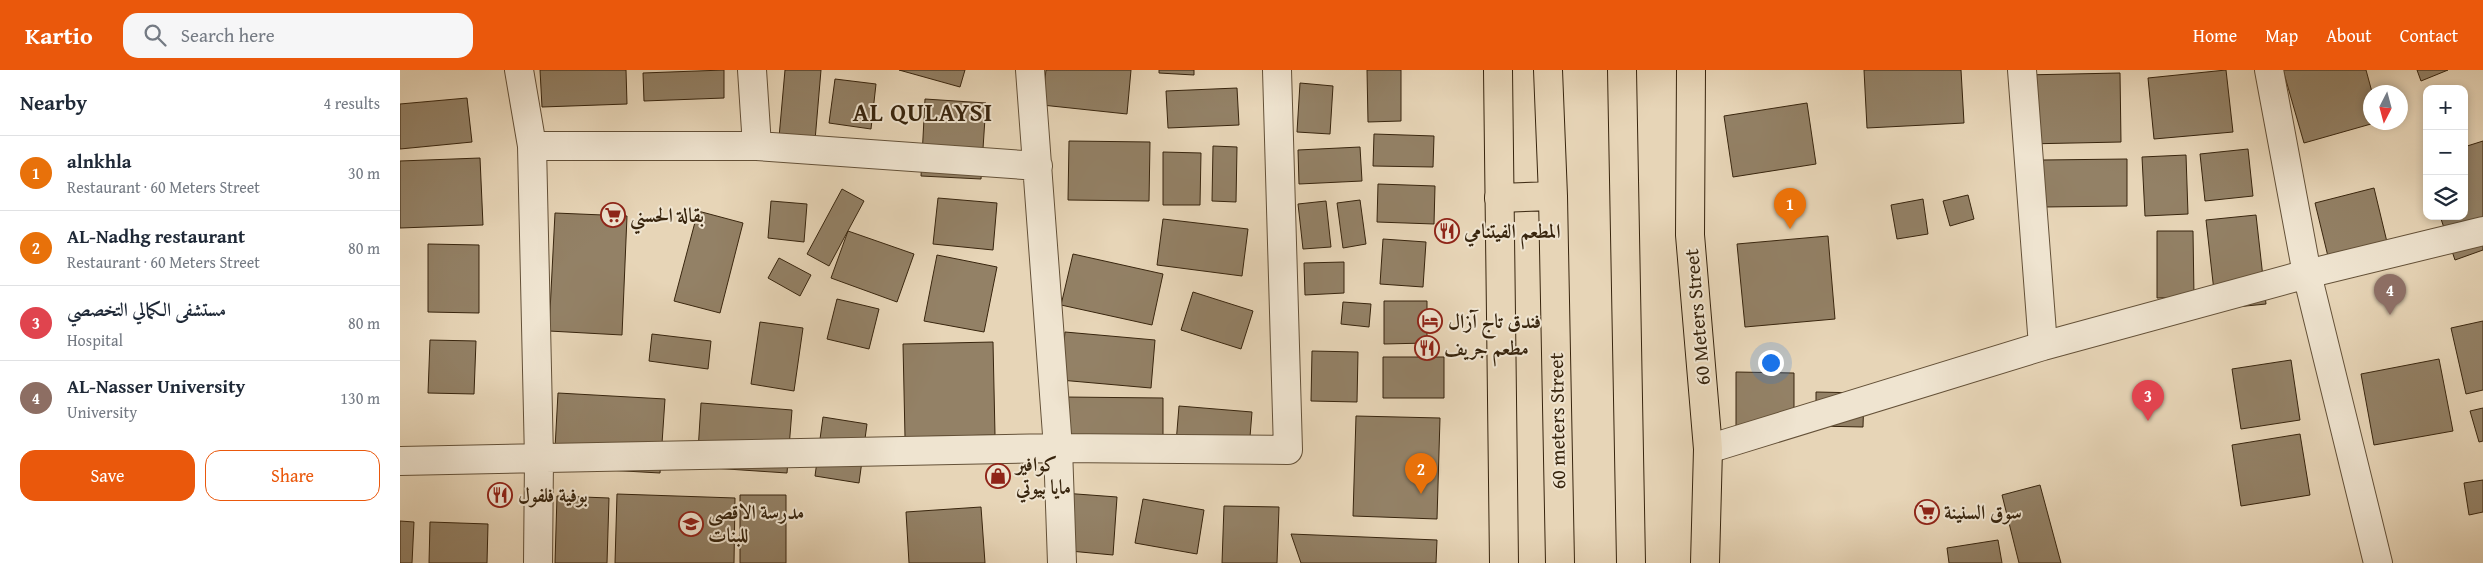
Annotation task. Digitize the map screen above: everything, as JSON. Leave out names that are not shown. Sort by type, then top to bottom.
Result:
[{"type":"main road","points":[[1498,70],[1504,563]]},
{"type":"main road","name":"60 meters Street","points":[[1548,70],[1553,196],[1560,563]]},
{"type":"main road","points":[[1622,70],[1631,563]]},
{"type":"main road","name":"60 Meters Street","points":[[1691,70],[1690,235],[1708,449],[1705,563]]},
{"type":"main road","points":[[1499,198],[1553,196]]},
{"type":"street","points":[[519,70],[532,146],[539,459],[538,563]]},
{"type":"street","points":[[752,70],[757,146]]},
{"type":"street","points":[[1030,70],[1058,448],[1062,563]]},
{"type":"street","points":[[400,461],[1058,448],[1288,450],[1277,70]]},
{"type":"street","points":[[2022,70],[2043,346]]},
{"type":"street","points":[[2269,70],[2307,274],[2378,563]]},
{"type":"street","points":[[532,146],[757,146],[1038,166]]},
{"type":"street","points":[[1708,449],[2043,346],[2307,274],[2483,232]]},
{"type":"building","points":[[540,70],[626,70],[627,104],[542,107]]},
{"type":"building","points":[[724,70],[724,98],[644,101],[643,73]]},
{"type":"building","points":[[785,70],[821,70],[813,164],[777,160]]},
{"type":"building","points":[[899,70],[965,70],[960,87]]},
{"type":"building","points":[[1046,70],[1131,70],[1127,114],[1042,105]]},
{"type":"building","points":[[1159,70],[1194,70],[1194,75],[1159,73]]},
{"type":"building","points":[[1367,70],[1401,70],[1401,121],[1368,122]]},
{"type":"building","points":[[1864,70],[1961,70],[1964,123],[1867,128]]},
{"type":"building","points":[[2226,70],[2233,132],[2154,139],[2148,78]]},
{"type":"building","points":[[2283,70],[2366,70],[2370,85],[2363,85],[2363,126],[2304,143]]},
{"type":"building","points":[[2417,70],[2448,70],[2421,81]]},
{"type":"building","points":[[2120,73],[2121,142],[2025,144],[2023,75]]},
{"type":"building","points":[[835,79],[876,84],[871,129],[829,123]]},
{"type":"building","points":[[1300,83],[1333,86],[1330,134],[1297,132]]},
{"type":"building","points":[[1237,88],[1239,125],[1168,128],[1166,91]]},
{"type":"building","points":[[467,98],[472,142],[400,149],[400,104]]},
{"type":"building","points":[[925,99],[986,103],[981,179],[921,176]]},
{"type":"building","points":[[1807,103],[1816,164],[1733,177],[1724,116]]},
{"type":"building","points":[[1374,134],[1434,136],[1433,167],[1373,166]]},
{"type":"building","points":[[1069,141],[1150,142],[1149,201],[1068,200]]},
{"type":"building","points":[[2483,141],[2483,250],[2455,260],[2441,220],[2468,220],[2468,146]]},
{"type":"building","points":[[1213,146],[1237,147],[1236,202],[1212,201]]},
{"type":"building","points":[[1360,147],[1362,181],[1299,184],[1298,150]]},
{"type":"building","points":[[2248,149],[2253,196],[2205,201],[2200,154]]},
{"type":"building","points":[[1163,152],[1201,153],[1200,205],[1163,205]]},
{"type":"building","points":[[2186,155],[2188,214],[2145,216],[2142,157]]},
{"type":"building","points":[[480,158],[483,225],[400,228],[400,161]]},
{"type":"building","points":[[2127,159],[2127,206],[2043,207],[2043,160]]},
{"type":"building","points":[[1378,184],[1435,186],[1434,224],[1377,222]]},
{"type":"building","points":[[2374,188],[2393,267],[2334,281],[2315,203]]},
{"type":"building","points":[[842,189],[864,201],[829,266],[807,254]]},
{"type":"building","points":[[1968,195],[1974,219],[1950,226],[1943,201]]},
{"type":"building","points":[[938,198],[997,203],[993,250],[933,244]]},
{"type":"building","points":[[1923,199],[1928,234],[1897,239],[1891,205]]},
{"type":"building","points":[[1360,200],[1366,244],[1343,248],[1337,203]]},
{"type":"building","points":[[771,201],[807,204],[804,242],[768,238]]},
{"type":"building","points":[[1326,201],[1331,247],[1303,249],[1298,204]]},
{"type":"building","points":[[698,211],[743,223],[720,313],[674,301]]},
{"type":"building","points":[[555,213],[627,216],[622,335],[549,331]]},
{"type":"building","points":[[2256,215],[2266,304],[2216,309],[2206,220]]},
{"type":"building","points":[[1163,219],[1248,229],[1242,276],[1157,265]]},
{"type":"building","points":[[848,231],[914,254],[897,302],[831,278]]},
{"type":"building","points":[[2157,231],[2193,231],[2194,297],[2157,298]]},
{"type":"building","points":[[1828,236],[1835,319],[1745,327],[1737,244]]},
{"type":"building","points":[[1383,239],[1426,242],[1423,287],[1380,284]]},
{"type":"building","points":[[428,244],[479,245],[479,313],[428,312]]},
{"type":"building","points":[[1073,254],[1163,274],[1152,325],[1061,305]]},
{"type":"building","points":[[937,255],[997,267],[984,332],[924,321]]},
{"type":"building","points":[[779,258],[811,275],[800,296],[768,278]]},
{"type":"building","points":[[1344,262],[1344,293],[1305,295],[1304,263]]},
{"type":"building","points":[[1193,292],[1253,311],[1241,349],[1181,330]]},
{"type":"building","points":[[837,299],[879,309],[869,349],[827,339]]},
{"type":"building","points":[[1384,301],[1427,301],[1427,343],[1384,344]]},
{"type":"building","points":[[1343,302],[1371,304],[1369,327],[1341,324]]},
{"type":"building","points":[[2483,321],[2483,390],[2466,394],[2451,328]]},
{"type":"building","points":[[760,322],[803,328],[794,391],[751,384]]},
{"type":"building","points":[[1065,332],[1155,340],[1151,388],[1060,380]]},
{"type":"building","points":[[652,334],[711,341],[708,369],[649,361]]},
{"type":"building","points":[[430,340],[476,341],[474,394],[428,393]]},
{"type":"building","points":[[993,342],[995,435],[905,437],[903,344]]},
{"type":"building","points":[[1312,351],[1358,352],[1357,402],[1311,401]]},
{"type":"building","points":[[1383,357],[1444,357],[1444,398],[1383,398]]},
{"type":"building","points":[[2439,359],[2453,431],[2374,445],[2361,374]]},
{"type":"building","points":[[2291,360],[2300,420],[2241,429],[2232,369]]},
{"type":"building","points":[[1736,372],[1794,373],[1794,430],[1736,430]]},
{"type":"building","points":[[1816,392],[1864,393],[1863,427],[1816,426]]},
{"type":"building","points":[[558,393],[665,399],[660,473],[554,467]]},
{"type":"building","points":[[1064,397],[1163,398],[1163,444],[1064,443]]},
{"type":"building","points":[[701,403],[792,410],[787,473],[697,467]]},
{"type":"building","points":[[1179,406],[1252,412],[1248,462],[1175,456]]},
{"type":"building","points":[[2483,408],[2483,441],[2479,442],[2470,411]]},
{"type":"building","points":[[1356,416],[1440,418],[1437,519],[1353,516]]},
{"type":"building","points":[[823,417],[867,424],[859,483],[815,476]]},
{"type":"building","points":[[2300,434],[2310,495],[2241,506],[2232,445]]},
{"type":"building","points":[[2483,480],[2483,512],[2469,515],[2464,483]]},
{"type":"building","points":[[2040,485],[2061,563],[2019,563],[2002,495]]},
{"type":"building","points":[[1063,493],[1117,497],[1113,555],[1059,550]]},
{"type":"building","name":"مدرسة الاقصى للبنات","points":[[617,494],[735,498],[734,563],[615,563]]},
{"type":"building","points":[[740,495],[786,495],[786,563],[740,563]]},
{"type":"building","points":[[557,496],[609,498],[607,563],[555,563]]},
{"type":"building","points":[[1143,499],[1204,510],[1197,554],[1135,543]]},
{"type":"building","points":[[1224,506],[1279,507],[1277,563],[1222,563]]},
{"type":"building","points":[[981,507],[985,563],[909,563],[906,512]]},
{"type":"building","points":[[400,521],[414,522],[412,563],[400,563]]},
{"type":"building","points":[[430,522],[488,524],[487,563],[429,563]]},
{"type":"building","points":[[1291,534],[1437,540],[1436,563],[1301,563]]},
{"type":"building","points":[[1998,540],[2002,563],[1949,563],[1947,548]]},
{"type":"place","name":"بقالة الحسني","points":[[613,215]]},
{"type":"place","name":"alnkhla","points":[[1790,229]]},
{"type":"place","name":"المطعم الفيتنامي","points":[[1447,231]]},
{"type":"place","name":"AL-Nasser University","points":[[2390,315]]},
{"type":"place","name":"فندق تاج آزال","points":[[1430,321]]},
{"type":"place","name":"مطعم جريف","points":[[1427,348]]},
{"type":"place","name":"مستشفى الكمالي التخصصي","points":[[2148,421]]},
{"type":"place","name":"كوافير مايا بيوتي","points":[[998,476]]},
{"type":"place","name":"AL-Nadhg restaurant","points":[[1421,494]]},
{"type":"place","name":"بوفية فلفول","points":[[500,495]]},
{"type":"place","name":"سوق السنينة","points":[[1927,512]]},
{"type":"place","name":"مدرسة الاقصى للبنات","points":[[691,524]]},
{"type":"district","name":"AL QULAYSI","points":[[923,112]]}]
